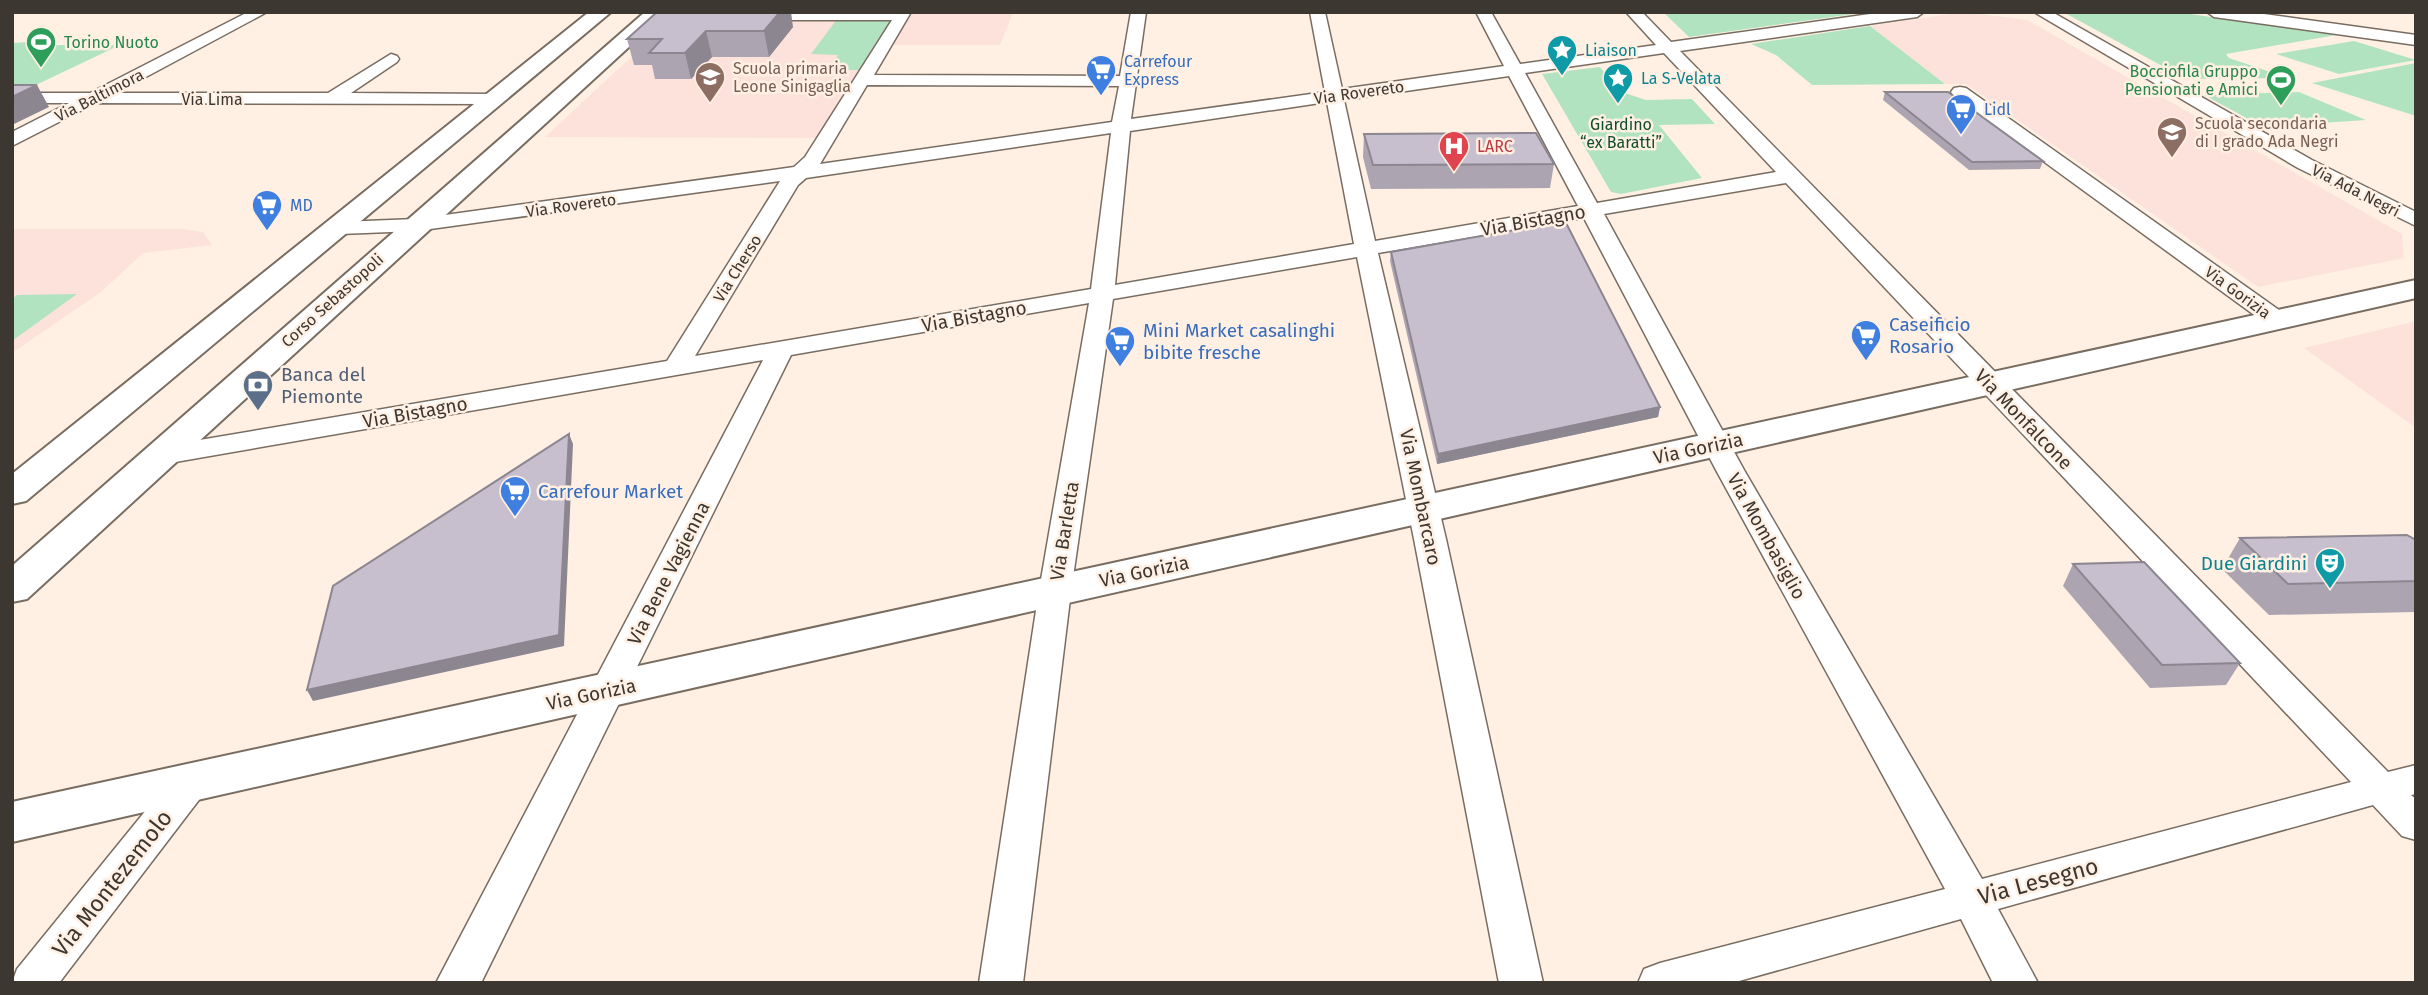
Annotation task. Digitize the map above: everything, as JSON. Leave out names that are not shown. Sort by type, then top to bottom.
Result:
[{"type":"main road","points":[[12,493],[340,228],[601,12]]},
{"type":"main road","name":"Corso Sebastopoli","points":[[12,589],[416,225],[660,14]]},
{"type":"main road","name":"Via Gorizia","points":[[12,822],[2416,289]]},
{"type":"street","name":"Via Baltimora","points":[[12,140],[261,12]]},
{"type":"street","name":"Via Barletta","points":[[1001,983],[1055,591],[1102,294],[1121,126],[1139,12]]},
{"type":"street","name":"Via Mombarcaro","points":[[1317,12],[1424,509],[1521,983]]},
{"type":"street","name":"Via Mombasiglio","points":[[1483,12],[1717,444],[1952,863],[2016,983]]},
{"type":"street","name":"Via Monfalcone","points":[[1633,12],[1989,384],[2398,783],[2416,825]]},
{"type":"street","name":"Via Rovereto","points":[[340,228],[416,225],[1917,12]]},
{"type":"street","name":"Via Ada Negri","points":[[2041,12],[2313,168],[2416,220]]},
{"type":"street","points":[[2214,12],[2416,40]]},
{"type":"street","points":[[737,15],[903,13]]},
{"type":"street","points":[[801,172],[812,161],[903,13]]},
{"type":"street","points":[[331,99],[391,59]]},
{"type":"street","points":[[863,80],[1130,81]]},
{"type":"street","name":"Via Gorizia","points":[[1960,92],[2277,320]]},
{"type":"street","name":"Via Lima","points":[[12,99],[495,99]]},
{"type":"street","name":"Via Cherso","points":[[676,367],[790,182],[801,172]]},
{"type":"street","name":"Via Bistagno","points":[[158,456],[1790,176]]},
{"type":"street","name":"Via Bene Vagienna","points":[[458,983],[781,349]]},
{"type":"street","name":"Via Montezemolo","points":[[33,983],[191,782]]},
{"type":"street","name":"Via Lesegno","points":[[1660,983],[2398,783]]},
{"type":"shaded area","points":[[913,12],[1013,12],[1000,45],[892,45]]},
{"type":"shaded area","name":"Scuola secondaria di I grado Ada Negri","points":[[1964,12],[2027,20],[2402,234],[2404,258],[2258,287],[1966,84],[1945,84],[1870,26]]},
{"type":"shaded area","name":"Scuola primaria Leone Sinigaglia","points":[[672,19],[893,19],[818,138],[545,137]]},
{"type":"shaded area","points":[[12,229],[183,229],[203,232],[212,245],[143,253],[101,292],[12,353]]},
{"type":"shaded area","points":[[2416,321],[2416,428],[2304,348]]},
{"type":"green space","points":[[1663,12],[1868,12],[1689,37]]},
{"type":"green space","points":[[2063,12],[2176,12],[2336,35],[2226,54],[2229,58],[2288,78],[2186,79]]},
{"type":"green space","points":[[837,19],[893,19],[861,70],[829,70],[838,55],[811,54]]},
{"type":"green space","points":[[1870,26],[1945,84],[1812,85],[1776,55],[1751,44]]},
{"type":"green space","points":[[2354,41],[2416,60],[2339,74],[2276,54]]},
{"type":"green space","name":"Torino Nuoto","points":[[28,42],[27,45],[120,45],[19,93],[12,93],[12,43]]},
{"type":"green space","points":[[2416,63],[2416,116],[2312,83]]},
{"type":"green space","name":"Giardino “ex Baratti”","points":[[1600,67],[1619,91],[1646,100],[1692,99],[1715,124],[1659,125],[1702,178],[1621,194],[1611,192],[1542,74]]},
{"type":"green space","name":"Bocciofila Gruppo Pensionati e Amici","points":[[2299,92],[2366,120],[2263,127],[2204,95]]},
{"type":"green space","points":[[77,294],[12,341],[12,299],[17,295]]},
{"type":"building","points":[[657,12],[780,12],[764,31],[706,31],[685,53],[649,53],[662,39],[627,39]]},
{"type":"building","points":[[12,85],[37,85],[12,97]]},
{"type":"building","name":"Lidl","points":[[1885,92],[1948,92],[2043,161],[1972,162]]},
{"type":"building","points":[[1536,133],[1554,164],[1373,165],[1364,134]]},
{"type":"building","points":[[1565,221],[1660,407],[1438,454],[1391,252]]},
{"type":"building","name":"Carrefour Market","points":[[569,434],[559,635],[307,690],[333,586]]},
{"type":"building","points":[[2407,535],[2416,540],[2416,581],[2288,584],[2240,538]]},
{"type":"building","points":[[2144,562],[2240,663],[2162,665],[2073,564]]},
{"type":"place","name":"Torino Nuoto","points":[[41,69]]},
{"type":"place","name":"Liaison","points":[[1562,77]]},
{"type":"place","name":"Carrefour Express","points":[[1101,97]]},
{"type":"place","name":"Scuola primaria Leone Sinigaglia","points":[[710,104]]},
{"type":"place","name":"La S-Velata","points":[[1618,105]]},
{"type":"place","name":"Bocciofila Gruppo Pensionati e Amici","points":[[2281,107]]},
{"type":"place","name":"Lidl","points":[[1961,136]]},
{"type":"place","name":"Scuola secondaria di I grado Ada Negri","points":[[2172,159]]},
{"type":"place","name":"LARC","points":[[1454,173]]},
{"type":"place","name":"MD","points":[[267,232]]},
{"type":"place","name":"Caseificio Rosario","points":[[1866,362]]},
{"type":"place","name":"Mini Market casalinghi bibite fresche","points":[[1120,368]]},
{"type":"place","name":"Banca del Piemonte","points":[[258,412]]},
{"type":"place","name":"Carrefour Market","points":[[515,518]]},
{"type":"place","name":"Due Giardini","points":[[2330,590]]}]
